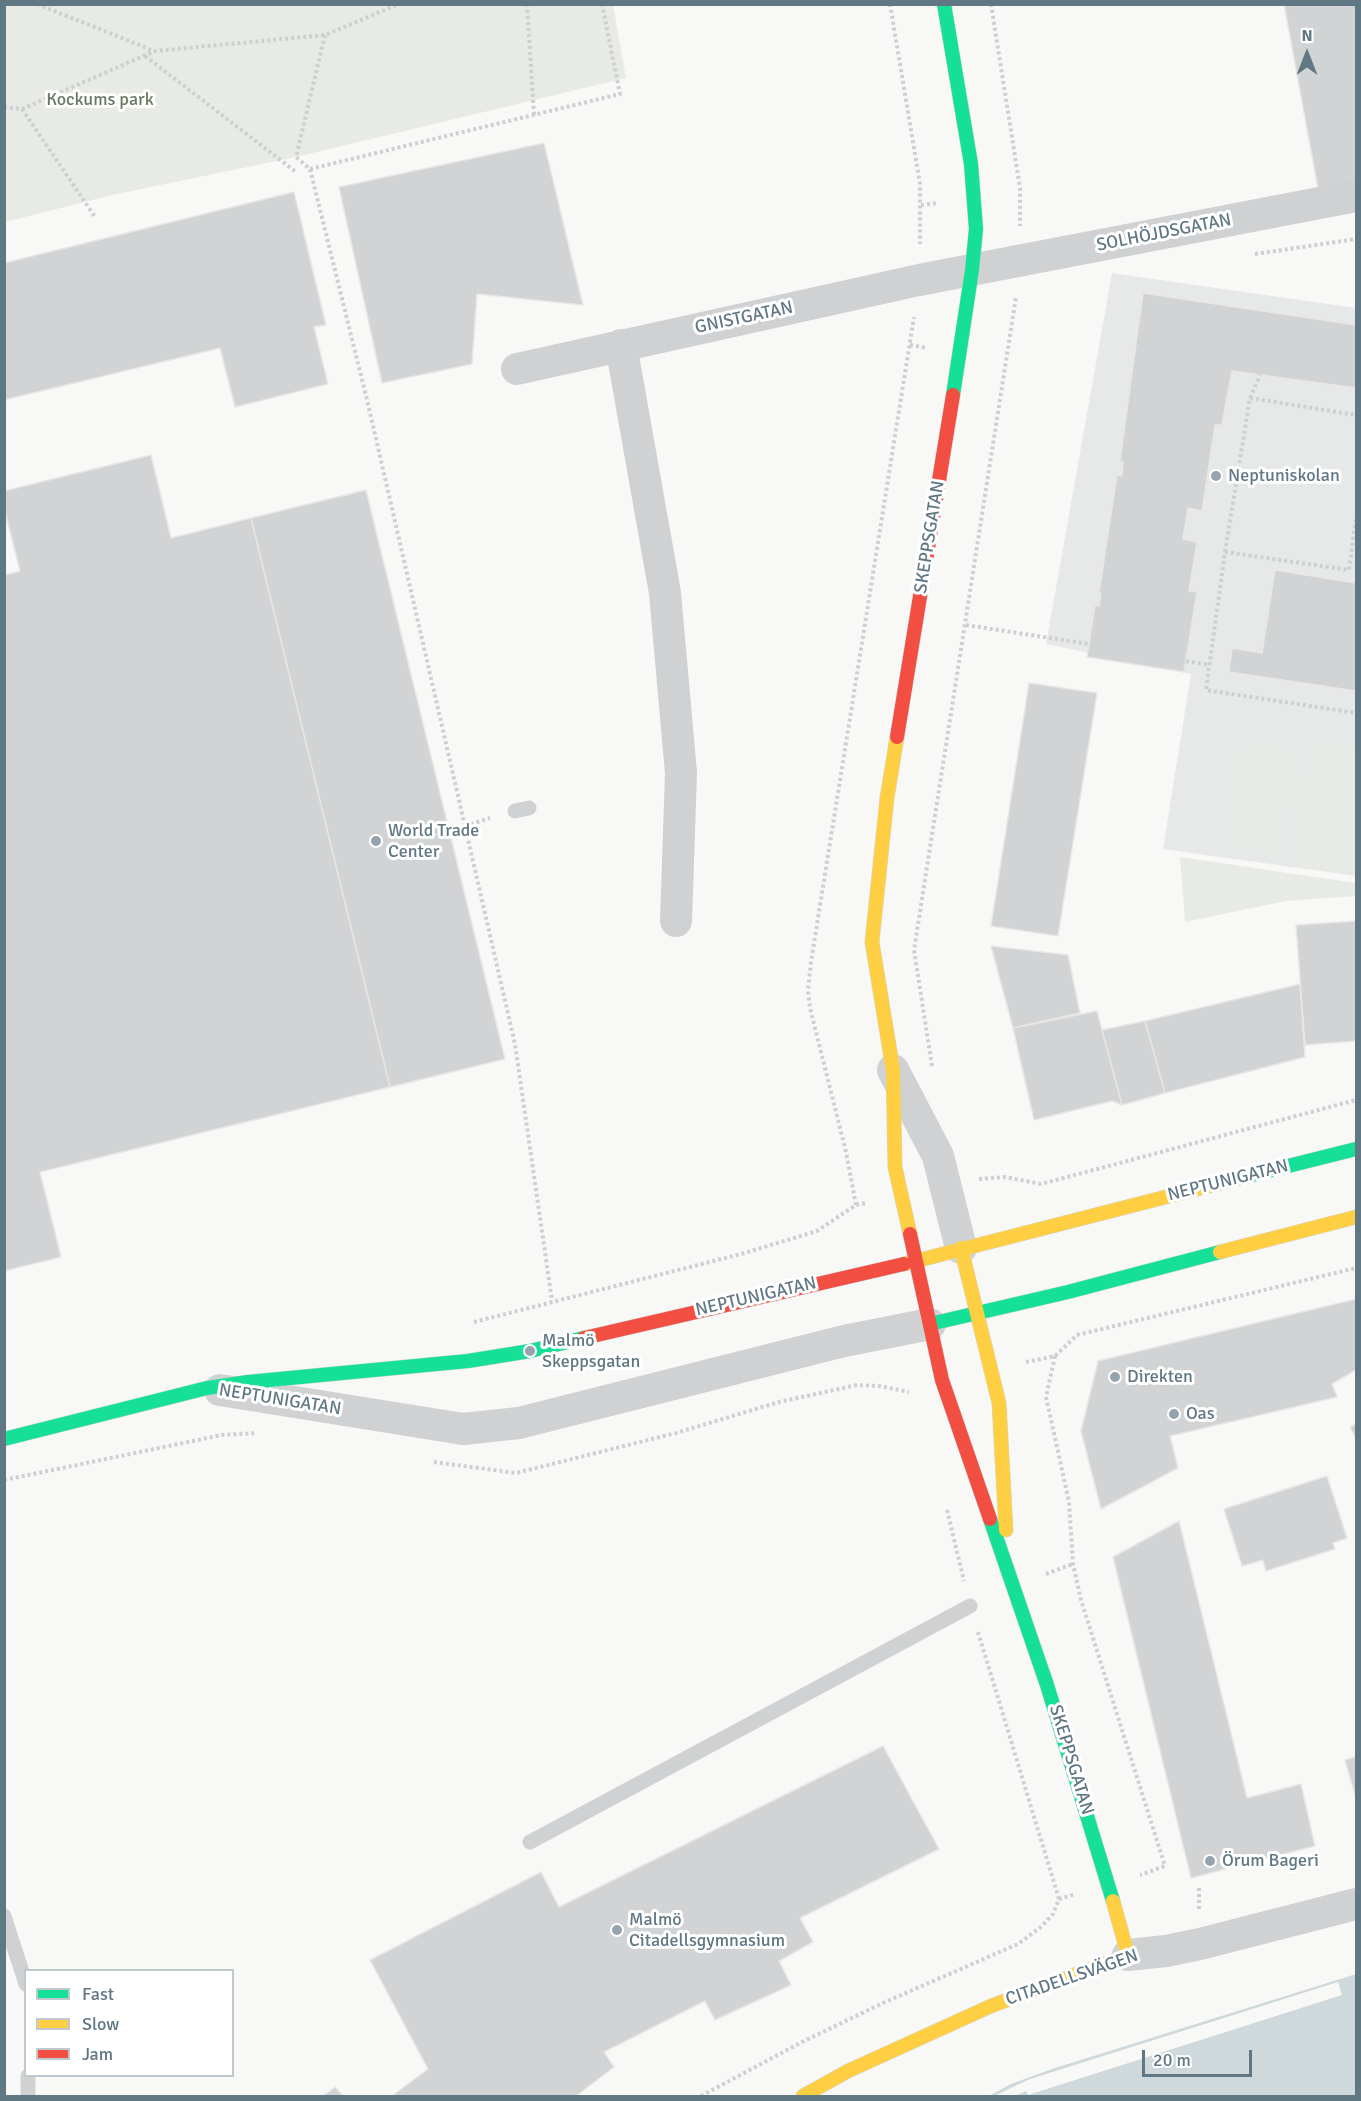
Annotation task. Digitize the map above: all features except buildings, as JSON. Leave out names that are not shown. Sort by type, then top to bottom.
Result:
[{"type":"street","name":"SKEPPSGATAN","points":[[944,4],[971,164],[976,229],[972,270],[888,798],[872,942],[893,1070],[895,1167],[942,1380],[1047,1685],[1109,1885],[1128,1955]]},
{"type":"street","name":"SOLHÖJDSGATAN","points":[[972,270],[1356,196]]},
{"type":"street","name":"GNISTGATAN","points":[[517,369],[972,270]]},
{"type":"street","points":[[621,345],[665,593],[681,773],[676,921]]},
{"type":"street","points":[[893,1070],[938,1156],[961,1248]]},
{"type":"street","name":"NEPTUNIGATAN","points":[[207,1388],[248,1382],[468,1362],[530,1351],[916,1261],[1356,1149]]},
{"type":"street","name":"NEPTUNIGATAN","points":[[207,1388],[463,1429],[519,1424],[844,1341],[976,1314],[1356,1217]]},
{"type":"street","name":"SKEPPSGATAN","points":[[961,1248],[999,1403],[1008,1568]]},
{"type":"street","points":[[4,1439],[207,1388]]},
{"type":"street","name":"CITADELLSVÄGEN","points":[[803,2097],[848,2071],[991,2006],[1128,1955],[1200,1944],[1356,1904]]},
{"type":"lane","points":[[530,1842],[970,1606]]},
{"type":"lane","points":[[4,1916],[24,1978]]},
{"type":"lane","points":[[28,2077],[28,2097]]},
{"type":"path","points":[[37,4],[154,51]]},
{"type":"path","points":[[4,107],[22,109],[154,51],[326,35],[399,4]]},
{"type":"path","points":[[527,4],[534,115]]},
{"type":"path","points":[[310,169],[620,94],[602,4]]},
{"type":"path","points":[[856,1205],[846,1152],[808,992],[919,280],[920,184],[890,4]]},
{"type":"path","points":[[932,1067],[914,950],[1021,262],[1020,188],[991,4]]},
{"type":"path","points":[[326,35],[296,157],[310,169],[424,642],[515,1044],[552,1301]]},
{"type":"path","points":[[145,56],[296,172]]},
{"type":"path","points":[[22,109],[95,217]]},
{"type":"path","points":[[1260,375],[1250,398],[1206,690],[1356,713]]},
{"type":"path","points":[[1250,398],[1356,415]]},
{"type":"path","points":[[1225,552],[1349,570],[1356,519]]},
{"type":"path","points":[[966,625],[1089,644]]},
{"type":"path","points":[[1186,661],[1210,664]]},
{"type":"path","points":[[946,1186],[971,1179],[1005,1177],[1041,1184],[1356,1100]]},
{"type":"path","points":[[474,1322],[741,1254],[817,1231],[856,1205],[901,1196]]},
{"type":"path","points":[[1059,1899],[1165,1866],[1081,1600],[1073,1564],[1069,1502],[1046,1397],[1055,1356],[1077,1335],[1356,1268]]},
{"type":"path","points":[[701,2097],[782,2052],[1018,1944],[1041,1927],[1053,1914],[1059,1899],[970,1606],[946,1509]]},
{"type":"shaded area","name":"Neptuniskolan","points":[[1112,273],[1356,308],[1356,876],[1163,849],[1191,674],[1046,644]]},
{"type":"shaded area","points":[[1356,1974],[1356,2096],[989,2096],[1011,2084],[1052,2069]]},
{"type":"green space","name":"Kockums park","points":[[5,4],[613,5],[626,78],[296,157],[112,195],[5,222]]},
{"type":"green space","points":[[1249,741],[1290,748],[1296,755],[1281,850],[1274,855],[1231,847],[1228,840],[1242,745]]},
{"type":"green space","points":[[1310,743],[1356,751],[1356,873],[1291,865]]},
{"type":"green space","points":[[1180,857],[1356,883],[1356,896],[1286,901],[1185,922]]},
{"type":"pier","points":[[1338,1982],[1342,1995],[1028,2095],[1026,2091],[1015,2096],[994,2096],[1030,2079]]},
{"type":"traffic: fast","points":[[944,4],[971,164],[976,229],[953,395]]},
{"type":"traffic: fast","points":[[1236,1179],[1356,1149]]},
{"type":"traffic: fast","points":[[930,1324],[1068,1292],[1220,1252]]},
{"type":"traffic: fast","points":[[4,1439],[207,1388],[468,1361],[530,1351],[584,1338]]},
{"type":"traffic: fast","points":[[990,1519],[1047,1685],[1113,1901]]},
{"type":"traffic: slow","points":[[897,737],[887,798],[872,942],[893,1070],[895,1167],[910,1234]]},
{"type":"traffic: slow","points":[[904,1264],[1236,1179]]},
{"type":"traffic: slow","points":[[1220,1252],[1356,1217]]},
{"type":"traffic: slow","points":[[961,1248],[999,1403],[1006,1530]]},
{"type":"traffic: slow","points":[[803,2096],[848,2071],[991,2006],[1128,1955],[1113,1901]]},
{"type":"traffic: jam","points":[[897,737],[953,395]]},
{"type":"traffic: jam","points":[[910,1234],[942,1380],[990,1519]]},
{"type":"traffic: jam","points":[[584,1338],[904,1264]]},
{"type":"place","name":"Neptuniskolan","points":[[1216,476]]},
{"type":"place","name":"World Trade Center","points":[[376,841]]},
{"type":"place","name":"Malmö Skeppsgatan","points":[[530,1351]]},
{"type":"place","name":"Direkten","points":[[1115,1377]]},
{"type":"place","name":"Oas","points":[[1174,1414]]},
{"type":"place","name":"Örum Bageri","points":[[1210,1861]]},
{"type":"place","name":"Malmö Citadellsgymnasium","points":[[617,1930]]}]
